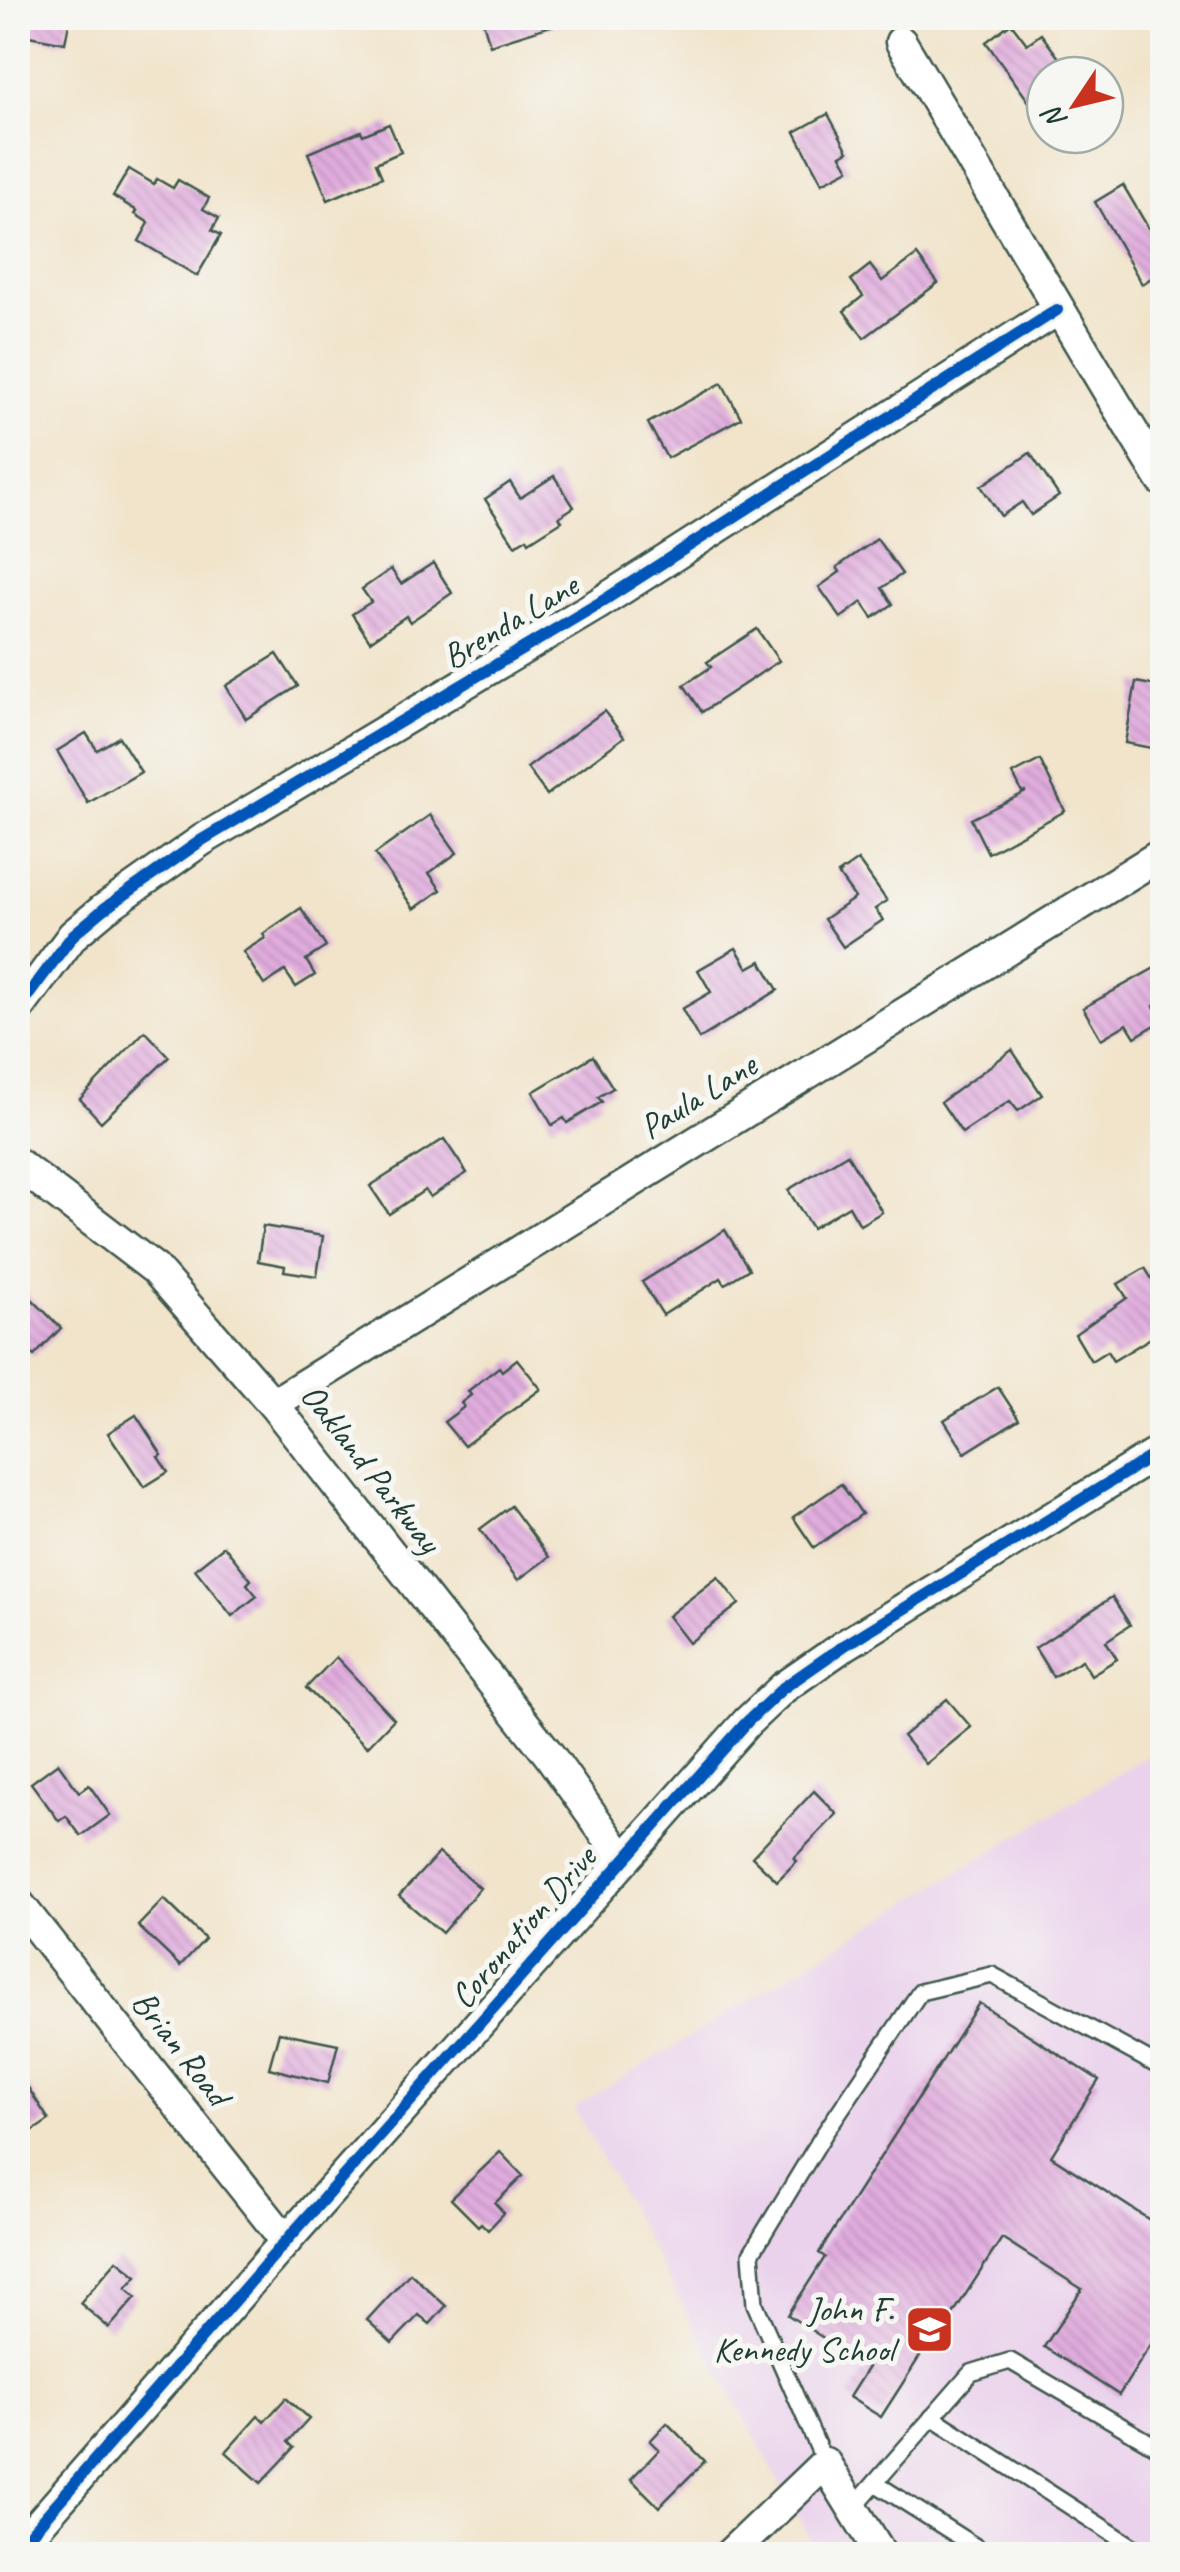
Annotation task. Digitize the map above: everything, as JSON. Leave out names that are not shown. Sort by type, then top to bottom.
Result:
[{"type":"street","points":[[900,42],[1162,480]]},
{"type":"street","name":"Brenda Lane","points":[[18,1010],[73,935],[202,840],[598,604],[1057,310]]},
{"type":"street","name":"Paula Lane","points":[[273,1404],[1162,854]]},
{"type":"street","name":"Oakland Parkway","points":[[18,1164],[154,1269],[273,1404],[550,1756],[623,1859]]},
{"type":"street","name":"Coronation Drive","points":[[18,2548],[746,1722],[783,1688],[845,1645],[1162,1450]]},
{"type":"street","name":"Brian Road","points":[[18,1903],[286,2241]]},
{"type":"street","points":[[730,2554],[826,2462],[881,2554]]},
{"type":"lane","points":[[826,2462],[755,2304],[751,2254],[824,2134],[920,1992],[992,1975],[1162,2068]]},
{"type":"lane","points":[[853,2508],[971,2373],[1010,2361],[1162,2450]]},
{"type":"lane","points":[[932,2417],[1144,2554]]},
{"type":"lane","points":[[875,2483],[987,2554]]},
{"type":"shaded area","name":"John F. Kennedy School","points":[[1162,1747],[1162,2554],[819,2554],[574,2108]]},
{"type":"building","points":[[18,18],[70,18],[65,43],[18,34]]},
{"type":"building","points":[[482,18],[560,18],[560,23],[490,45]]},
{"type":"building","points":[[1011,23],[1027,44],[1041,34],[1057,55],[1025,55],[1025,96],[986,42]]},
{"type":"building","points":[[828,114],[848,151],[841,155],[849,169],[822,183],[795,132]]},
{"type":"building","points":[[389,124],[401,152],[376,163],[382,177],[328,200],[308,153]]},
{"type":"building","points":[[129,169],[154,184],[157,179],[173,188],[178,180],[209,198],[203,209],[219,218],[212,230],[221,235],[197,276],[139,241],[149,223],[113,196]]},
{"type":"building","points":[[1123,185],[1162,251],[1162,271],[1142,284],[1095,202]]},
{"type":"building","points":[[917,255],[938,283],[864,338],[844,311],[863,296],[851,280],[870,265],[882,281]]},
{"type":"building","points":[[722,383],[741,418],[667,458],[648,423]]},
{"type":"building","points":[[1030,453],[1059,496],[1031,515],[1022,502],[1001,516],[981,486]]},
{"type":"building","points":[[554,476],[574,507],[559,517],[562,521],[529,542],[527,538],[515,545],[485,499],[510,482],[520,498]]},
{"type":"building","points":[[877,539],[902,574],[882,588],[893,604],[873,618],[862,602],[841,618],[819,587],[840,572],[837,567]]},
{"type":"building","points":[[433,563],[452,593],[410,622],[406,616],[370,641],[352,614],[371,602],[362,589],[391,569],[401,584]]},
{"type":"building","points":[[757,629],[779,661],[702,712],[684,685],[711,667],[707,662]]},
{"type":"building","points":[[277,654],[298,686],[246,719],[226,686]]},
{"type":"building","points":[[1136,682],[1162,687],[1162,750],[1125,743]]},
{"type":"building","points":[[604,711],[624,737],[547,795],[527,768]]},
{"type":"building","points":[[86,733],[97,750],[119,737],[141,772],[88,803],[57,751]]},
{"type":"building","points":[[1040,760],[1065,811],[988,853],[971,819],[1026,792],[1022,792],[1013,774]]},
{"type":"building","points":[[430,815],[457,853],[429,873],[441,890],[414,909],[375,854]]},
{"type":"building","points":[[858,860],[887,901],[875,909],[883,920],[843,947],[824,919],[855,898],[838,874]]},
{"type":"building","points":[[301,908],[326,947],[306,960],[315,975],[296,987],[285,971],[264,985],[243,952]]},
{"type":"building","points":[[736,948],[748,968],[761,961],[778,990],[699,1039],[682,1009],[711,992],[698,970]]},
{"type":"building","points":[[1162,964],[1162,1002],[1154,1006],[1162,1021],[1135,1037],[1127,1024],[1101,1039],[1083,1008]]},
{"type":"building","points":[[145,1031],[169,1057],[101,1122],[80,1099]]},
{"type":"building","points":[[1012,1050],[1042,1095],[1018,1111],[1010,1101],[962,1133],[941,1102]]},
{"type":"building","points":[[593,1056],[613,1088],[598,1097],[602,1102],[567,1123],[564,1118],[552,1125],[533,1092]]},
{"type":"building","points":[[444,1139],[467,1173],[430,1197],[425,1190],[389,1214],[370,1186]]},
{"type":"building","points":[[847,1154],[882,1212],[860,1225],[849,1206],[812,1228],[788,1190]]},
{"type":"building","points":[[263,1226],[323,1236],[317,1276],[284,1271],[285,1266],[258,1261]]},
{"type":"building","points":[[725,1230],[749,1269],[725,1284],[721,1278],[663,1315],[642,1282]]},
{"type":"building","points":[[1145,1268],[1162,1295],[1162,1331],[1113,1361],[1107,1351],[1091,1361],[1075,1334],[1127,1298],[1118,1284]]},
{"type":"building","points":[[18,1285],[61,1328],[34,1356],[18,1340]]},
{"type":"building","points":[[517,1359],[541,1389],[464,1446],[444,1422],[464,1407],[461,1403],[471,1395],[468,1391],[499,1367],[502,1371]]},
{"type":"building","points":[[998,1387],[1019,1419],[965,1453],[944,1420]]},
{"type":"building","points":[[136,1415],[162,1455],[158,1457],[168,1472],[144,1487],[108,1433]]},
{"type":"building","points":[[841,1484],[862,1514],[814,1548],[793,1517]]},
{"type":"building","points":[[511,1506],[549,1557],[518,1580],[480,1529]]},
{"type":"building","points":[[224,1546],[251,1580],[247,1584],[257,1596],[232,1616],[195,1569]]},
{"type":"building","points":[[718,1577],[739,1604],[689,1643],[668,1616]]},
{"type":"building","points":[[1112,1597],[1130,1625],[1106,1641],[1117,1659],[1091,1675],[1082,1660],[1053,1677],[1035,1648]]},
{"type":"building","points":[[336,1657],[394,1719],[367,1747],[306,1688]]},
{"type":"building","points":[[947,1699],[971,1727],[926,1764],[903,1736]]},
{"type":"building","points":[[58,1763],[79,1792],[89,1785],[110,1815],[81,1836],[66,1816],[59,1821],[31,1783]]},
{"type":"building","points":[[814,1791],[837,1814],[777,1881],[752,1857]]},
{"type":"building","points":[[439,1853],[480,1888],[442,1933],[399,1896]]},
{"type":"building","points":[[164,1899],[205,1939],[180,1966],[138,1926]]},
{"type":"building","points":[[979,2003],[1099,2080],[1051,2156],[1162,2228],[1162,2327],[1119,2395],[1044,2347],[1082,2289],[1002,2238],[881,2417],[849,2397],[868,2367],[788,2315],[825,2257],[819,2253]]},
{"type":"building","points":[[279,2032],[338,2044],[328,2083],[269,2068]]},
{"type":"building","points":[[18,2072],[49,2120],[18,2141]]},
{"type":"building","points":[[500,2152],[523,2176],[495,2203],[504,2213],[488,2230],[481,2223],[478,2226],[451,2199]]},
{"type":"building","points":[[117,2260],[137,2276],[126,2288],[136,2297],[109,2328],[80,2303]]},
{"type":"building","points":[[410,2273],[446,2306],[430,2324],[419,2315],[392,2343],[367,2320]]},
{"type":"building","points":[[286,2398],[309,2419],[288,2442],[294,2448],[261,2483],[226,2452],[258,2416],[264,2422]]},
{"type":"building","points":[[667,2423],[705,2461],[659,2507],[631,2479],[659,2450],[650,2441]]},
{"type":"cycle path","points":[[18,1009],[73,935],[202,840],[598,604],[1057,310]]},
{"type":"cycle path","points":[[18,2548],[747,1722],[783,1688],[845,1645],[1162,1450]]},
{"type":"place","name":"John F. Kennedy School","points":[[929,2329]]}]
